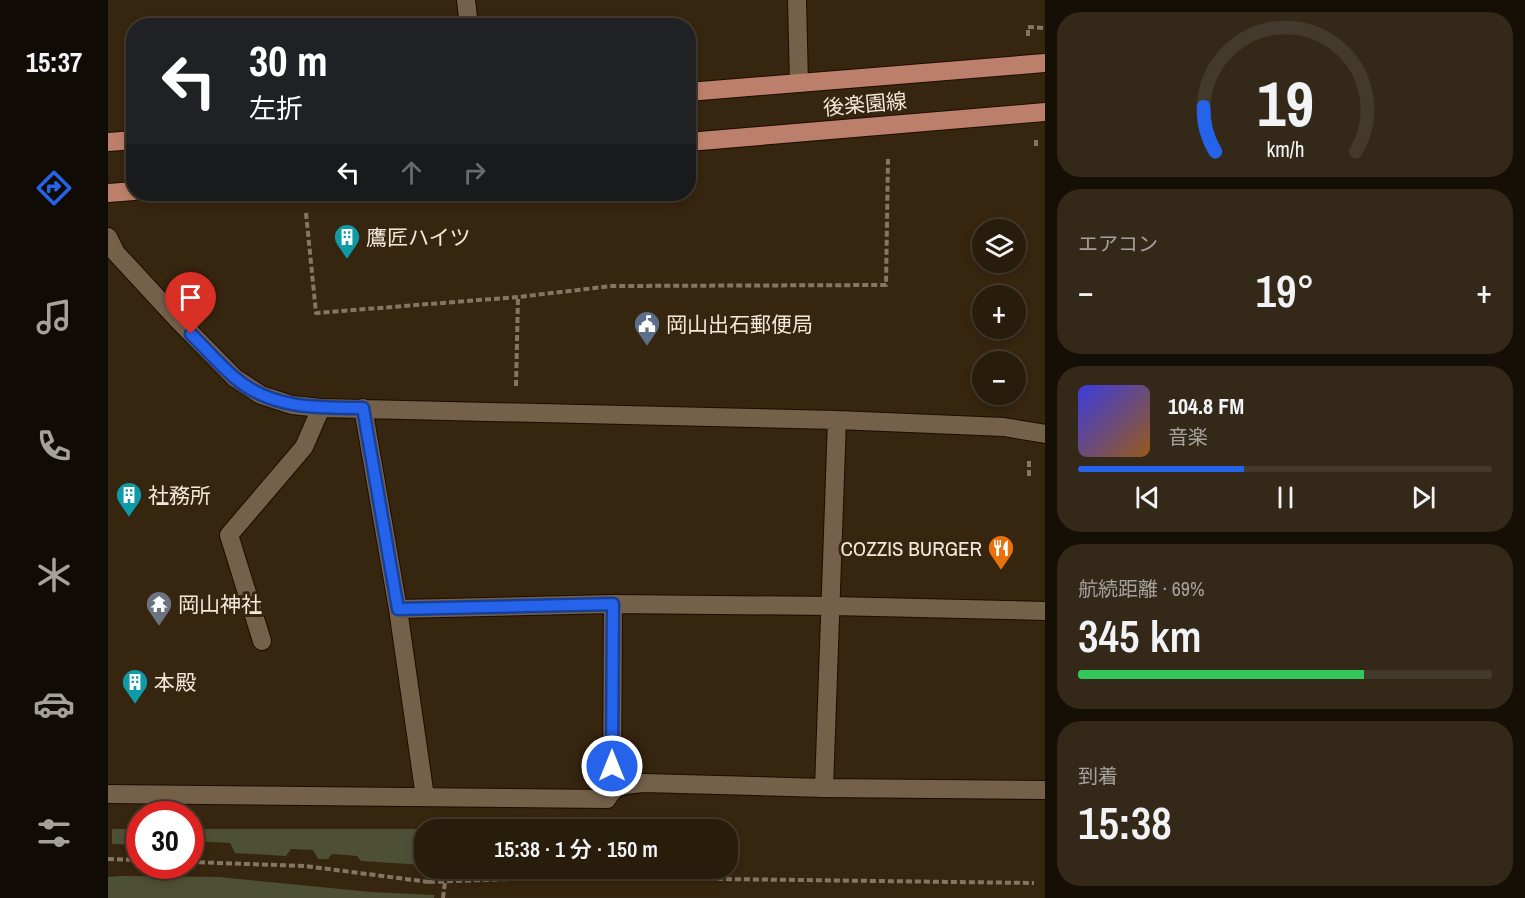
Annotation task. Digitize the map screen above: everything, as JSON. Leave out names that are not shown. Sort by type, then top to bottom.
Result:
[{"type":"main road","name":"後楽園線","points":[[696,91],[1045,63]]},
{"type":"main road","name":"後楽園線","points":[[696,141],[1045,112]]},
{"type":"main road","points":[[108,142],[126,141]]},
{"type":"main road","points":[[108,193],[126,192]]},
{"type":"street","points":[[466,0],[468,18]]},
{"type":"street","points":[[796,0],[799,83]]},
{"type":"street","points":[[108,237],[116,253],[235,378],[261,395],[292,405],[321,408],[837,420],[1004,427],[1045,434]]},
{"type":"street","points":[[262,640],[229,535],[304,447],[321,408]]},
{"type":"street","points":[[363,408],[398,609],[425,797]]},
{"type":"street","points":[[824,788],[837,420]]},
{"type":"street","points":[[398,609],[613,604],[1045,611]]},
{"type":"street","points":[[609,794],[613,604]]},
{"type":"street","points":[[108,794],[425,797],[609,794],[622,786],[644,783],[824,788],[1045,790]]},
{"type":"path","points":[[1028,27],[1045,28]]},
{"type":"path","points":[[306,213],[315,313],[518,297],[612,286],[886,285],[888,159]]},
{"type":"path","points":[[516,390],[518,297]]},
{"type":"path","points":[[108,859],[126,860]]},
{"type":"path","points":[[204,862],[305,866],[429,882],[566,877],[1034,883]]},
{"type":"path","points":[[443,898],[445,882]]},
{"type":"green space","points":[[112,829],[126,829],[126,845],[112,844]]},
{"type":"green space","points":[[204,829],[414,829],[414,864],[361,861],[357,856],[332,854],[328,859],[318,859],[313,850],[291,849],[286,856],[235,853],[230,843],[204,842]]},
{"type":"green space","points":[[108,877],[204,879],[204,877],[219,877],[371,892],[434,895],[434,898],[108,898]]},
{"type":"place","name":"鷹匠ハイツ","points":[[347,260]]},
{"type":"place","name":"岡山出石郵便局","points":[[647,347]]},
{"type":"place","name":"社務所","points":[[129,518]]},
{"type":"place","name":"COZZIS BURGER","points":[[1001,571]]},
{"type":"place","name":"岡山神社","points":[[159,627]]},
{"type":"place","name":"本殿","points":[[135,705]]},
{"type":"route","points":[[191,334],[235,378],[261,395],[292,405],[363,408],[398,609],[613,604],[612,766]]}]
